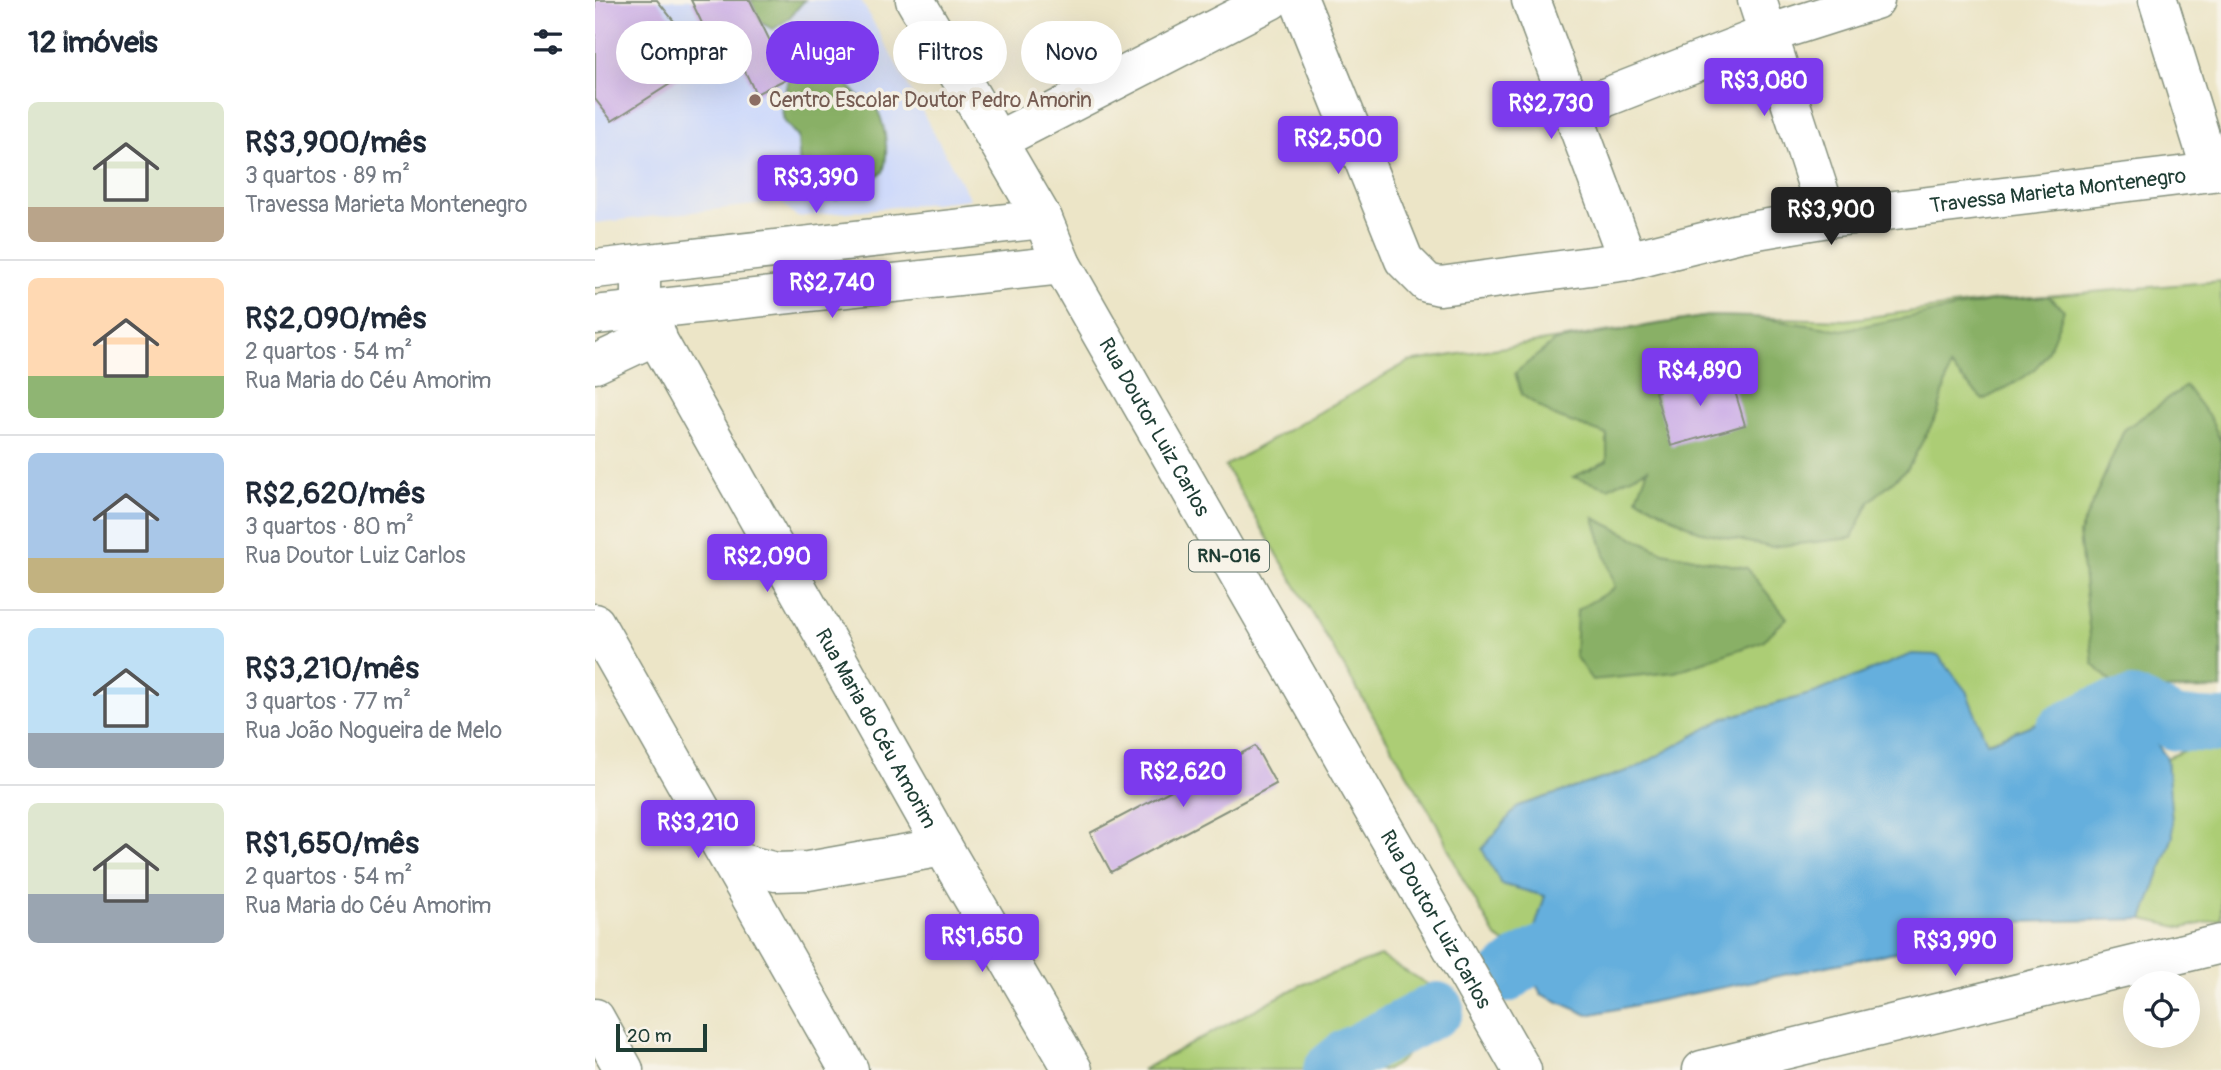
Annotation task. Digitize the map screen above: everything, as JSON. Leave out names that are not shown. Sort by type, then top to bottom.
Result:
[{"type":"street","name":"Rua Doutor Luiz Carlos","points":[[915,0],[1042,219],[1062,265],[1522,1070]]},
{"type":"street","points":[[997,141],[1271,0]]},
{"type":"street","name":"Travessa Marieta Montenegro","points":[[1299,0],[1404,260],[1427,283],[1440,286],[1628,261],[1739,233],[1828,218],[2216,171]]},
{"type":"street","points":[[1531,0],[1628,261]]},
{"type":"street","points":[[1571,111],[1763,17],[1875,0]]},
{"type":"street","points":[[2158,0],[2216,171]]},
{"type":"street","points":[[1763,17],[1828,218]]},
{"type":"street","points":[[595,270],[1042,219]]},
{"type":"street","points":[[641,265],[649,323]]},
{"type":"street","points":[[595,315],[649,323],[1062,265]]},
{"type":"street","points":[[595,364],[649,323]]},
{"type":"street","name":"Rua Maria do Céu Amorim","points":[[649,323],[943,848],[1073,1070]]},
{"type":"street","points":[[595,623],[733,861],[849,1070]]},
{"type":"street","points":[[733,861],[776,872],[808,871],[943,848]]},
{"type":"street","points":[[1702,1070],[2221,944]]},
{"type":"street","points":[[595,1018],[624,1070]]},
{"type":"shaded area","name":"Centro Escolar Doutor Pedro Amorin","points":[[595,0],[861,0],[873,21],[766,21],[766,84],[879,84],[879,33],[893,58],[893,84],[907,84],[970,199],[797,217],[781,202],[595,223]]},
{"type":"green space","points":[[750,0],[805,0],[785,21],[766,21],[766,26],[761,23]]},
{"type":"green space","points":[[787,84],[847,84],[861,99],[873,102],[877,109],[886,145],[883,172],[836,199],[821,192],[800,173],[798,137],[784,121],[782,110]]},
{"type":"green space","points":[[2221,281],[2221,689],[2119,690],[1986,743],[1966,691],[1814,693],[1725,718],[1636,768],[1518,806],[1501,884],[1545,896],[1526,956],[1496,937],[1460,874],[1437,824],[1225,466],[1408,362],[1709,316],[1846,320],[1998,300]]},
{"type":"green space","points":[[2048,296],[2064,310],[2050,345],[2037,367],[2028,375],[1983,400],[1950,367],[1938,413],[1908,468],[1870,501],[1852,538],[1770,547],[1698,531],[1637,498],[1648,469],[1608,488],[1573,477],[1607,461],[1607,435],[1554,416],[1522,395],[1515,373],[1555,341],[1709,316],[1753,317],[1842,330],[1998,300]]},
{"type":"green space","points":[[2186,386],[2212,421],[2221,442],[2221,689],[2119,690],[2093,664],[2079,534],[2124,430]]},
{"type":"green space","points":[[1594,518],[1663,552],[1747,568],[1787,618],[1763,641],[1675,672],[1592,680],[1575,656],[1577,610],[1615,588]]},
{"type":"green space","points":[[2221,742],[2221,919],[2183,928],[2143,919],[2173,836],[2167,758],[2202,743]]},
{"type":"green space","points":[[1380,956],[1427,984],[1434,1001],[1417,1042],[1404,1058],[1386,1070],[1142,1070],[1299,986]]},
{"type":"water","points":[[1912,654],[1938,655],[1966,691],[1987,743],[2119,690],[2167,758],[2173,836],[2143,919],[2014,922],[1905,950],[1588,1015],[1541,994],[1524,962],[1545,896],[1501,884],[1482,849],[1518,806],[1636,768],[1725,718],[1814,693]]},
{"type":"building","points":[[595,0],[657,0],[674,21],[616,21],[616,84],[670,84],[612,121],[595,99]]},
{"type":"building","points":[[691,0],[750,0],[766,33],[766,84],[776,84],[756,94],[751,84],[752,21],[701,21]]},
{"type":"building","points":[[1729,371],[1745,425],[1671,446],[1655,392]]},
{"type":"building","points":[[1255,746],[1276,784],[1111,872],[1090,833]]},
{"type":"waterway","points":[[2062,731],[2103,711],[2132,704],[2177,724],[2221,726]]},
{"type":"waterway","points":[[1506,976],[1524,962],[1590,928]]},
{"type":"waterway","points":[[1330,1070],[1347,1056],[1437,1009]]},
{"type":"place","name":"Centro Escolar Doutor Pedro Amorin","points":[[755,100]]}]
